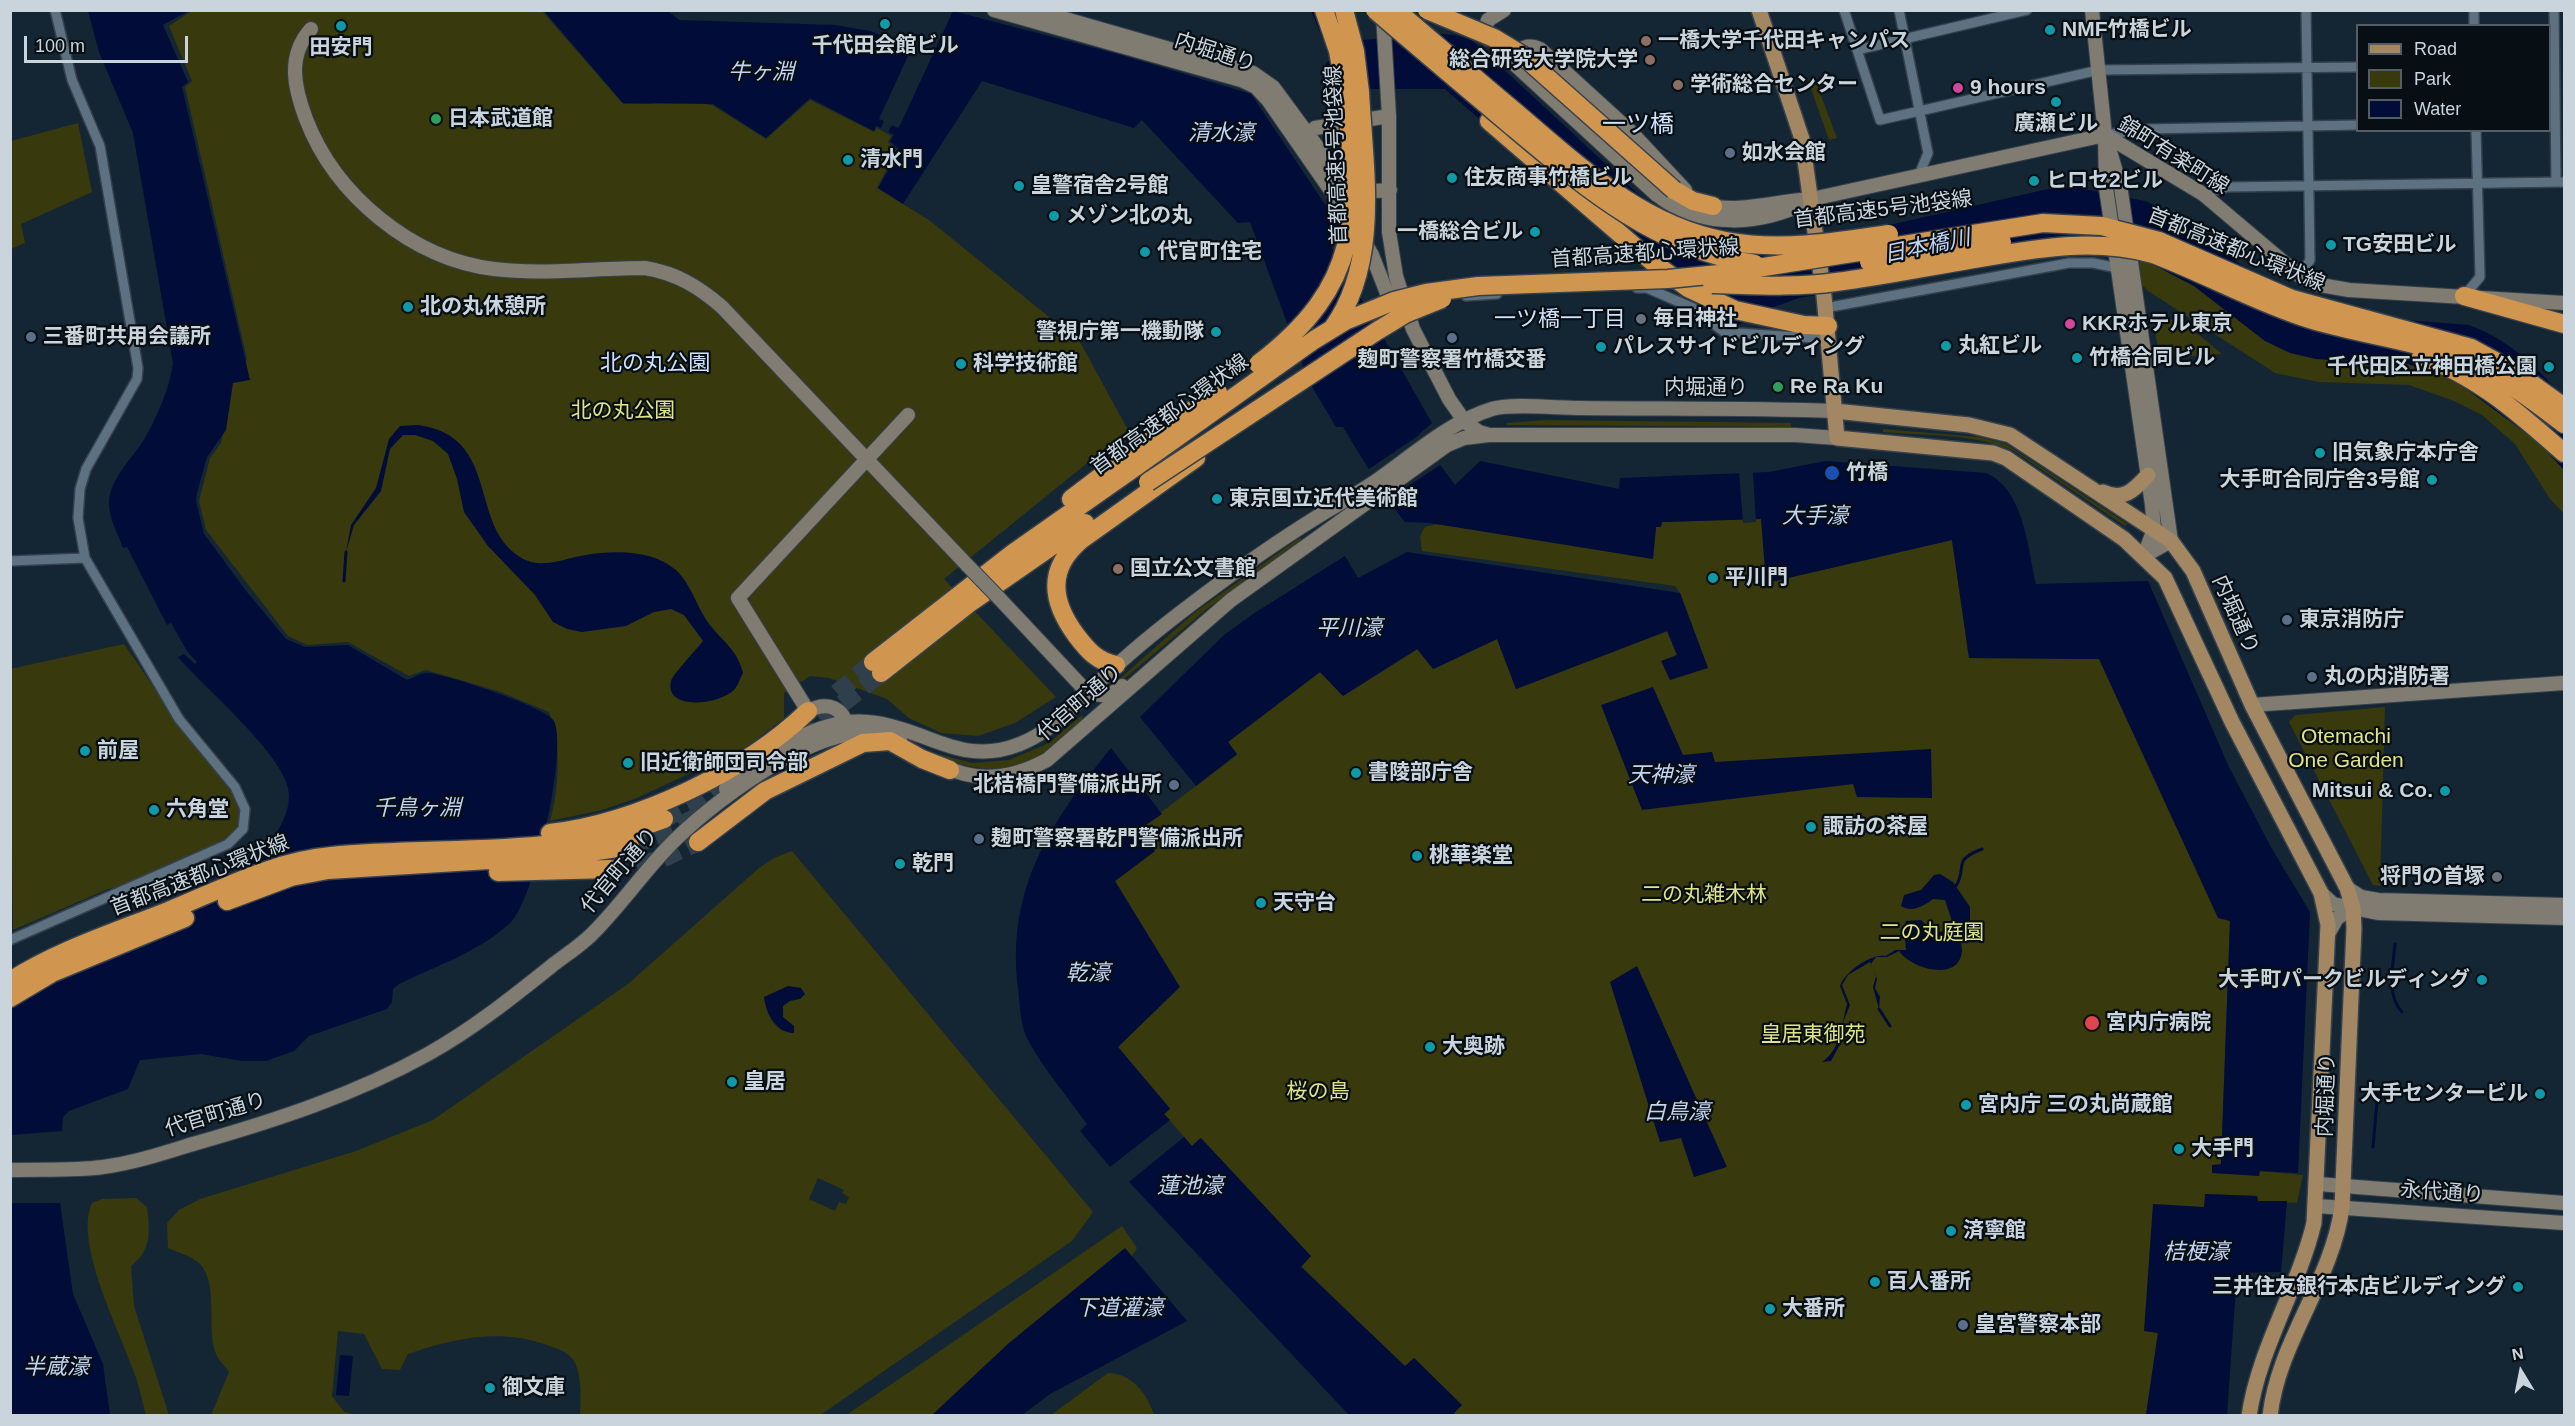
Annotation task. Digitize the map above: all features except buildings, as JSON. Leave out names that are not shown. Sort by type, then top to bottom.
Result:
[{"type":"highway","name":"首都高速5号池袋線","points":[[1324,10],[1334,37],[1342,71],[1350,145],[1349,232],[1335,281],[1314,314],[1289,340],[1143,474],[1059,508],[877,668],[1313,352],[1335,325],[1351,294],[1362,255],[1365,211],[1359,71],[1344,10]]},
{"type":"highway","points":[[1427,10],[1494,38],[1522,55],[1674,190],[1693,201],[1713,206]]},
{"type":"highway","name":"首都高速5号池袋線","points":[[1384,11],[1590,174],[1651,215],[1692,233],[1738,242],[1803,244],[1855,239],[2019,214],[2049,213],[2101,220],[2156,248]]},
{"type":"highway","points":[[1384,11],[1602,200],[1651,230],[1706,253],[1761,265],[1817,267],[1864,263],[2011,240],[2064,237],[2156,248]]},
{"type":"highway","points":[[1384,11],[1489,121],[1663,270],[1717,303],[1802,324],[1828,333]]},
{"type":"highway","name":"首都高速都心環状線","points":[[1143,474],[1314,339],[1377,307],[1426,293],[1479,286],[1660,279],[1719,274],[2043,223],[2102,226],[2268,290],[2337,313],[2471,348],[2511,369],[2565,407]]},
{"type":"highway","name":"首都高速都心環状線","points":[[1143,474],[1242,421],[1391,322],[1436,301],[1470,293],[1670,284],[1811,285],[2078,244],[2156,248],[2240,291],[2309,319],[2429,349],[2466,361],[2510,384],[2565,424]]},
{"type":"highway","points":[[2240,291],[2306,326],[2425,358],[2451,370],[2500,402],[2565,453]]},
{"type":"highway","points":[[2464,296],[2565,324]]},
{"type":"highway","points":[[2337,313],[2435,327],[2475,337],[2511,356],[2565,392]]},
{"type":"highway","points":[[1116,665],[1094,656],[1068,624],[1056,595],[1057,575],[1072,548],[1143,474]]},
{"type":"highway","points":[[610,869],[568,850],[607,821],[707,781],[751,758],[808,711]]},
{"type":"highway","points":[[841,754],[846,729]]},
{"type":"highway","points":[[698,842],[765,791],[863,743],[882,740],[950,770]]},
{"type":"highway","name":"首都高速都心環状線","points":[[10,998],[75,963],[272,883],[310,873],[355,867],[485,872],[568,850],[664,819]]},
{"type":"highway","name":"首都高速都心環状線","points":[[10,981],[64,953],[278,867],[329,856],[568,850],[630,846]]},
{"type":"main road","points":[[1759,10],[1797,118],[1812,199],[1825,302],[1837,438]]},
{"type":"main road","name":"内堀通り","points":[[1835,411],[1989,428],[2020,439],[2171,541],[2193,571],[2252,705],[2347,888],[2353,908],[2353,938],[2340,1226],[2325,1269],[2275,1388],[2270,1416]]},
{"type":"main road","name":"内堀通り","points":[[1837,438],[1994,453],[2006,458],[2124,539],[2144,556],[2165,578],[2232,722],[2320,893],[2327,914],[2327,936],[2318,1184],[2314,1223],[2301,1268],[2259,1368],[2248,1416]]},
{"type":"main road","points":[[2084,483],[2118,497],[2135,489],[2148,475]]},
{"type":"street","points":[[10,940],[228,844],[243,829],[245,809],[235,787],[178,718],[85,558],[78,518],[80,489],[86,469],[137,379],[138,368],[100,146],[72,80],[56,10]]},
{"type":"street","name":"内堀通り","points":[[994,10],[1241,80],[1256,87],[1268,100],[1339,200],[1372,255],[1399,310],[1465,422],[1479,432],[1489,435],[1795,435],[1837,438]]},
{"type":"street","name":"内堀通り","points":[[1034,10],[1253,73],[1273,87],[1346,186],[1359,192],[1390,190],[1391,255],[1399,310]]},
{"type":"street","points":[[1450,10],[1470,22],[1657,195],[1679,210],[1705,219],[1732,221],[1785,213],[1812,199]]},
{"type":"street","points":[[1488,39],[1485,29],[1488,20],[1504,10]]},
{"type":"street","points":[[1844,10],[1880,120],[2098,70],[2356,67]]},
{"type":"street","points":[[1899,10],[1928,153],[1919,175]]},
{"type":"street","points":[[1857,50],[2027,10]]},
{"type":"street","points":[[2092,10],[2105,135],[2154,529],[2144,556]]},
{"type":"street","points":[[2300,276],[2310,260],[2306,10]]},
{"type":"street","points":[[2203,194],[2229,187],[2560,182],[2552,66],[2554,10]]},
{"type":"street","points":[[1384,11],[1389,95],[1390,190]]},
{"type":"street","points":[[311,29],[301,42],[295,59],[295,83],[301,103],[316,140],[328,161],[375,215],[413,242],[468,264],[514,270],[645,268],[662,271],[691,283],[722,307],[1088,693],[1109,696],[1163,658]]},
{"type":"street","points":[[1515,64],[1514,57],[1521,48],[1530,46],[1540,49],[1631,132],[1681,186],[1695,197],[1713,206],[1729,208],[1812,199]]},
{"type":"street","points":[[2552,66],[2565,66]]},
{"type":"street","points":[[1307,134],[1315,128],[1389,116]]},
{"type":"street","points":[[2105,135],[2145,129],[2356,126]]},
{"type":"street","points":[[2464,296],[2480,277],[2476,132]]},
{"type":"street","name":"錦町有楽町線","points":[[1812,199],[2105,135],[2203,194],[2300,276],[2330,289],[2565,303]]},
{"type":"street","points":[[1825,302],[2069,263],[2121,260]]},
{"type":"street","points":[[2121,260],[2171,541],[2144,556]]},
{"type":"street","points":[[1399,310],[1462,296],[1647,288],[1693,308],[1724,332],[1828,333]]},
{"type":"street","name":"内堀通り","points":[[1465,422],[1494,408],[1835,411]]},
{"type":"street","points":[[846,729],[839,711],[828,706],[808,711],[738,598],[908,415]]},
{"type":"street","name":"代官町通り","points":[[846,729],[886,733],[907,742],[950,770],[982,777],[1000,777],[1032,768],[1057,753],[1237,595],[1465,422]]},
{"type":"street","name":"代官町通り","points":[[1444,440],[1489,435]]},
{"type":"street","name":"代官町通り","points":[[10,1170],[95,1168],[121,1164],[303,1110],[349,1092],[429,1053],[541,975],[594,933],[640,876],[686,831],[773,765],[846,729],[876,723],[948,747],[985,753],[1003,750],[1031,740],[1088,693],[1116,665],[1215,588],[1316,517],[1377,488]]},
{"type":"street","points":[[10,561],[85,558]]},
{"type":"street","points":[[1215,588],[1224,587],[1237,595]]},
{"type":"street","points":[[2252,705],[2565,683]]},
{"type":"street","points":[[2347,888],[2378,907],[2565,918]]},
{"type":"street","points":[[2320,893],[2333,904],[2353,908],[2565,905]]},
{"type":"street","points":[[2353,938],[2364,921],[2378,907]]},
{"type":"street","points":[[2327,936],[2337,918],[2353,908]]},
{"type":"street","name":"永代通り","points":[[2318,1184],[2565,1203]]},
{"type":"street","name":"永代通り","points":[[2316,1206],[2565,1222]]},
{"type":"green space","name":"北の丸公園","points":[[193,10],[542,11],[623,104],[651,104],[672,99],[712,105],[766,139],[810,100],[874,132],[877,128],[891,136],[888,142],[896,151],[877,188],[929,220],[1080,342],[1128,430],[944,579],[1056,697],[1015,723],[978,736],[941,733],[909,718],[887,699],[829,678],[810,676],[784,693],[784,718],[748,746],[637,798],[602,810],[550,821],[558,767],[556,739],[549,712],[498,691],[426,670],[409,676],[348,642],[307,645],[288,636],[206,530],[199,501],[210,458],[221,443],[232,385],[247,359],[185,87],[192,81],[169,26]]},
{"type":"green space","points":[[1814,77],[1837,138],[1829,140],[1808,80]]},
{"type":"green space","points":[[78,123],[92,192],[21,224],[25,243],[11,249],[11,141]]},
{"type":"green space","points":[[2135,255],[2194,286],[2265,341],[2316,359],[2408,364],[2456,381],[2539,443],[2564,470],[2564,514],[2550,499],[2515,444],[2482,415],[2454,401],[2409,385],[2319,382],[2275,373],[2148,291],[2133,275]]},
{"type":"green space","points":[[2161,315],[2192,329],[2222,354],[2160,358],[2153,321]]},
{"type":"green space","points":[[1546,420],[1791,423],[1791,427],[1507,425],[1507,423]]},
{"type":"green space","points":[[1883,429],[1979,437],[2006,444],[2127,524],[2125,526],[2014,451],[1999,445],[1950,436],[1883,432]]},
{"type":"green space","name":"皇居東御苑","points":[[1762,519],[1767,583],[1952,540],[1969,658],[2099,659],[2129,724],[2230,921],[2221,1165],[2212,1165],[2259,1175],[2259,1171],[2303,1175],[2297,1203],[2258,1201],[2257,1196],[2205,1194],[2205,1207],[2145,1331],[2158,1332],[2146,1415],[1456,1415],[1453,1413],[1462,1405],[1414,1358],[1405,1367],[1301,1266],[1310,1256],[1200,1138],[1192,1146],[1164,1114],[1170,1108],[1118,1047],[1115,881],[1155,851],[1139,829],[1237,755],[1228,742],[1320,672],[1343,696],[1418,649],[1434,669],[1497,639],[1516,689],[1668,631],[1677,655],[1708,668],[1680,593],[1675,586],[1422,551],[1420,536],[1425,527],[1437,524],[1653,557],[1656,527],[1662,522]]},
{"type":"green space","points":[[1299,538],[1304,539],[1302,543],[1208,608],[1111,690],[1108,689],[1194,613]]},
{"type":"green space","points":[[124,644],[176,720],[231,792],[241,814],[240,823],[236,831],[223,844],[122,886],[108,889],[13,930],[10,669]]},
{"type":"green space","name":"Otemachi One Garden","points":[[2385,707],[2380,886],[2373,885],[2289,722],[2295,715]]},
{"type":"green space","points":[[1082,715],[1083,720],[1045,753],[1017,766],[988,769],[973,767],[959,764],[931,752],[972,763],[1009,760],[1049,743]]},
{"type":"green space","name":"皇居","points":[[792,851],[1093,1212],[1072,1241],[819,1416],[580,1415],[581,1395],[577,1367],[571,1358],[559,1349],[512,1337],[477,1337],[442,1343],[408,1354],[400,1370],[382,1369],[364,1334],[338,1331],[332,1396],[344,1412],[358,1415],[211,1415],[229,1372],[218,1358],[214,1348],[211,1293],[206,1273],[194,1259],[168,1248],[167,1223],[179,1210],[200,1199],[356,1151],[433,1120],[628,984],[759,868],[774,858]],"holes":[[[818,1178],[844,1190],[842,1193],[849,1197],[846,1204],[839,1202],[835,1211],[809,1199]]]},
{"type":"green space","points":[[136,1198],[147,1207],[149,1232],[143,1253],[131,1266],[134,1306],[169,1415],[146,1415],[137,1380],[101,1288],[89,1241],[88,1220],[92,1203],[102,1199]]},
{"type":"green space","points":[[1122,1226],[1137,1248],[1129,1261],[954,1415],[845,1416]]},
{"type":"green space","points":[[1108,1373],[1124,1377],[1137,1386],[1148,1400],[1154,1415],[1051,1415]]},
{"type":"water","name":"千鳥ヶ淵","points":[[88,11],[188,11],[163,25],[188,82],[182,87],[250,380],[233,383],[226,430],[207,457],[196,501],[204,534],[247,592],[286,639],[305,647],[348,645],[407,680],[426,673],[438,675],[496,692],[534,708],[554,721],[557,737],[556,762],[553,792],[538,857],[520,908],[511,922],[472,950],[399,984],[393,989],[392,1002],[387,1009],[309,1036],[294,1051],[266,1061],[242,1061],[201,1054],[140,1060],[128,1089],[69,1111],[63,1117],[62,1131],[11,1135],[10,970],[241,871],[265,847],[279,828],[288,807],[289,795],[285,780],[261,743],[178,657],[186,652],[171,623],[167,625],[127,547],[123,548],[110,515],[109,504],[113,486],[155,419],[166,391],[173,363],[133,133],[99,52]]},
{"type":"water","name":"牛ヶ淵","points":[[544,11],[668,11],[679,20],[835,25],[870,31],[912,47],[879,119],[884,121],[881,128],[876,126],[874,131],[810,98],[766,138],[713,104],[623,103]]},
{"type":"water","points":[[953,11],[1121,55],[1251,94],[1346,236],[1330,244],[1432,423],[1418,435],[1455,485],[1480,461],[1619,489],[1620,478],[1769,472],[1826,461],[1986,473],[1999,481],[2009,492],[2016,506],[2027,538],[2036,584],[2148,581],[2229,767],[2272,849],[2310,912],[2298,1173],[2260,1171],[2259,1176],[2212,1173],[2212,1165],[2221,1164],[2230,921],[2218,918],[2099,659],[1969,658],[1952,540],[1766,583],[1761,519],[1662,522],[1661,527],[1656,527],[1653,559],[1430,523],[1405,522],[1388,501],[1343,427],[1336,427],[1308,380],[1250,222],[1238,223],[1142,120],[1134,128],[982,81],[903,204],[878,188],[900,150],[890,141],[894,135],[888,132],[892,125],[898,128],[901,123]]},
{"type":"water","name":"日本橋川","points":[[1311,11],[1348,11],[1363,40],[1436,34],[1463,37],[1474,42],[1637,193],[1676,222],[1761,243],[1872,229],[2048,189],[2079,188],[2145,201],[2178,216],[2292,305],[2340,315],[2469,325],[2509,346],[2543,375],[2564,398],[2564,470],[2539,443],[2456,381],[2408,364],[2316,359],[2290,353],[2265,341],[2194,286],[2135,255],[2074,252],[1799,298],[1771,308],[1737,326],[1727,325],[1608,232],[1445,89],[1337,89],[1324,66],[1331,58]]},
{"type":"water","points":[[418,425],[444,433],[462,446],[473,463],[494,524],[504,543],[520,557],[536,563],[544,563],[597,553],[634,553],[657,559],[677,571],[710,626],[732,650],[740,664],[743,673],[735,688],[727,695],[706,702],[684,701],[671,691],[671,681],[703,641],[684,615],[671,609],[654,612],[626,626],[582,632],[567,629],[553,622],[535,595],[488,546],[464,512],[457,479],[448,454],[433,441],[415,435],[403,435],[390,449],[381,491],[354,525],[346,552],[351,525],[376,488],[389,439],[400,426]]},
{"type":"water","name":"平川濠","points":[[1407,552],[1680,593],[1708,668],[1670,680],[1661,661],[1677,655],[1667,631],[1516,689],[1497,639],[1433,669],[1417,649],[1343,696],[1320,672],[1228,742],[1237,754],[1196,786],[1140,717],[1224,635],[1345,556],[1358,578]]},
{"type":"water","name":"天神濠","points":[[1653,687],[1683,755],[1712,752],[1715,762],[1931,749],[1932,798],[1857,797],[1853,784],[1642,810],[1601,705]]},
{"type":"water","name":"乾濠","points":[[1111,748],[1162,814],[1140,829],[1155,851],[1115,881],[1180,987],[1118,1047],[1170,1109],[1164,1114],[1170,1120],[1110,1167],[1080,1131],[1087,1124],[1035,1053],[1026,1036],[1020,1009],[1016,952],[1019,919],[1026,888],[1038,858],[1069,802]]},
{"type":"water","points":[[1940,874],[1953,882],[1970,907],[1970,920],[1960,933],[1962,952],[1959,962],[1943,970],[1913,963],[1899,951],[1887,957],[1876,957],[1871,964],[1873,969],[1870,962],[1848,975],[1842,985],[1850,1005],[1843,1024],[1847,1004],[1840,986],[1843,980],[1853,969],[1867,960],[1874,957],[1886,956],[1895,950],[1906,950],[1904,926],[1906,921],[1921,920],[1929,928],[1940,932],[1951,928],[1952,921],[1945,900],[1933,899],[1922,906],[1909,909],[1901,906],[1904,895],[1921,890],[1934,875]]},
{"type":"water","name":"白鳥濠","points":[[1637,966],[1727,1167],[1694,1177],[1681,1138],[1660,1142],[1610,982]]},
{"type":"water","points":[[1876,976],[1875,988],[1880,997],[1879,1009],[1873,987]]},
{"type":"water","points":[[788,986],[801,988],[805,994],[800,999],[790,1001],[783,1006],[783,1017],[794,1026],[794,1033],[777,1026],[767,1009],[764,997]]},
{"type":"water","points":[[1842,1026],[1843,1039],[1831,1061],[1822,1062],[1837,1044]]},
{"type":"water","name":"蓮池濠","points":[[1184,1137],[1192,1146],[1201,1138],[1311,1256],[1301,1267],[1405,1366],[1414,1358],[1462,1405],[1454,1413],[1456,1415],[1349,1415],[1129,1182]]},
{"type":"water","name":"桔梗濠","points":[[2205,1194],[2257,1196],[2258,1201],[2287,1201],[2281,1272],[2237,1273],[2227,1415],[2146,1415],[2158,1333],[2144,1331],[2153,1204],[2204,1207]]},
{"type":"water","name":"半蔵濠","points":[[11,1203],[60,1203],[73,1294],[103,1364],[110,1415],[11,1415]]},
{"type":"water","name":"下道灌濠","points":[[1125,1248],[1187,1321],[1050,1394],[1022,1415],[932,1415],[1009,1343]]},
{"type":"water","points":[[340,1355],[353,1356],[349,1396],[336,1395]]},
{"type":"pier","points":[[1434,425],[1422,436],[1443,463],[1386,501],[1366,471]]},
{"type":"pier","points":[[1753,471],[1756,522],[1743,523],[1739,472]]},
{"type":"pier","points":[[171,623],[187,651],[197,662],[195,664],[184,654],[177,658],[175,656],[183,650],[170,627],[165,626]]},
{"type":"waterway","points":[[344,581],[346,552]]},
{"type":"waterway","points":[[1956,886],[1963,861],[1972,853],[1982,849]]},
{"type":"waterway","points":[[2395,944],[2392,989],[2402,1012]]},
{"type":"waterway","points":[[1879,1009],[1890,1026]]},
{"type":"waterway","points":[[2373,1147],[2378,1090]]},
{"type":"tunnel","points":[[837,693],[873,662]]},
{"type":"tunnel","points":[[800,737],[881,673]]},
{"type":"tunnel","points":[[664,819],[703,798],[740,770]]},
{"type":"tunnel","points":[[630,846],[672,830],[700,815]]},
{"type":"tunnel","points":[[610,869],[660,860],[698,842]]},
{"type":"place","name":"千代田会館ビル","points":[[885,24]]},
{"type":"place","name":"田安門","points":[[341,26]]},
{"type":"place","name":"NMF竹橋ビル","points":[[2050,30]]},
{"type":"place","name":"一橋大学千代田キャンパス","points":[[1646,41]]},
{"type":"place","name":"総合研究大学院大学","points":[[1650,60]]},
{"type":"place","name":"学術総合センター","points":[[1678,85]]},
{"type":"place","name":"9 hours","points":[[1958,88]]},
{"type":"place","name":"廣瀬ビル","points":[[2056,102]]},
{"type":"place","name":"日本武道館","points":[[436,119]]},
{"type":"place","name":"如水会館","points":[[1730,153]]},
{"type":"place","name":"清水門","points":[[848,160]]},
{"type":"place","name":"住友商事竹橋ビル","points":[[1452,178]]},
{"type":"place","name":"ヒロセ2ビル","points":[[2034,181]]},
{"type":"place","name":"皇警宿舎2号館","points":[[1019,186]]},
{"type":"place","name":"メゾン北の丸","points":[[1054,216]]},
{"type":"place","name":"一橋総合ビル","points":[[1535,232]]},
{"type":"place","name":"TG安田ビル","points":[[2331,245]]},
{"type":"place","name":"代官町住宅","points":[[1145,252]]},
{"type":"place","name":"北の丸休憩所","points":[[408,307]]},
{"type":"place","name":"毎日神社","points":[[1641,319]]},
{"type":"place","name":"KKRホテル東京","points":[[2070,324]]},
{"type":"place","name":"警視庁第一機動隊","points":[[1216,332]]},
{"type":"place","name":"三番町共用会議所","points":[[31,337]]},
{"type":"place","name":"麹町警察署竹橋交番","points":[[1452,338]]},
{"type":"place","name":"丸紅ビル","points":[[1946,346]]},
{"type":"place","name":"パレスサイドビルディング","points":[[1601,347]]},
{"type":"place","name":"竹橋合同ビル","points":[[2077,358]]},
{"type":"place","name":"科学技術館","points":[[961,364]]},
{"type":"place","name":"千代田区立神田橋公園","points":[[2549,367]]},
{"type":"place","name":"Re Ra Ku","points":[[1778,387]]},
{"type":"place","name":"旧気象庁本庁舎","points":[[2320,453]]},
{"type":"place","name":"竹橋","points":[[1832,473]]},
{"type":"place","name":"大手町合同庁舎3号館","points":[[2432,480]]},
{"type":"place","name":"東京国立近代美術館","points":[[1217,499]]},
{"type":"place","name":"国立公文書館","points":[[1118,569]]},
{"type":"place","name":"平川門","points":[[1713,578]]},
{"type":"place","name":"東京消防庁","points":[[2287,620]]},
{"type":"place","name":"丸の内消防署","points":[[2312,677]]},
{"type":"place","name":"前屋","points":[[85,751]]},
{"type":"place","name":"旧近衛師団司令部","points":[[628,763]]},
{"type":"place","name":"書陵部庁舎","points":[[1356,773]]},
{"type":"place","name":"北桔橋門警備派出所","points":[[1174,785]]},
{"type":"place","name":"Mitsui & Co.","points":[[2445,791]]},
{"type":"place","name":"六角堂","points":[[154,810]]},
{"type":"place","name":"諏訪の茶屋","points":[[1811,827]]},
{"type":"place","name":"麹町警察署乾門警備派出所","points":[[979,839]]},
{"type":"place","name":"桃華楽堂","points":[[1417,856]]},
{"type":"place","name":"乾門","points":[[900,864]]},
{"type":"place","name":"将門の首塚","points":[[2497,877]]},
{"type":"place","name":"天守台","points":[[1261,903]]},
{"type":"place","name":"大手町パークビルディング","points":[[2482,980]]},
{"type":"place","name":"宮内庁病院","points":[[2092,1023]]},
{"type":"place","name":"大奥跡","points":[[1430,1047]]},
{"type":"place","name":"皇居","points":[[732,1082]]},
{"type":"place","name":"大手センタービル","points":[[2540,1094]]},
{"type":"place","name":"宮内庁 三の丸尚蔵館","points":[[1966,1105]]},
{"type":"place","name":"大手門","points":[[2179,1149]]},
{"type":"place","name":"済寧館","points":[[1951,1231]]},
{"type":"place","name":"百人番所","points":[[1875,1282]]},
{"type":"place","name":"三井住友銀行本店ビルディング","points":[[2518,1287]]},
{"type":"place","name":"大番所","points":[[1770,1309]]},
{"type":"place","name":"皇宮警察本部","points":[[1963,1325]]},
{"type":"place","name":"御文庫","points":[[490,1388]]},
{"type":"district","name":"一ツ橋","points":[[1638,125]]},
{"type":"district","name":"一ツ橋一丁目","points":[[1560,320]]},
{"type":"district","name":"北の丸公園","points":[[655,364]]},
{"type":"water label","name":"清水濠","points":[[1221,134]]},
{"type":"water label","name":"大手濠","points":[[1815,517]]},
{"type":"park label","name":"二の丸雑木林","points":[[1704,895]]},
{"type":"park label","name":"二の丸庭園","points":[[1932,933]]},
{"type":"park label","name":"桜の島","points":[[1318,1092]]}]
